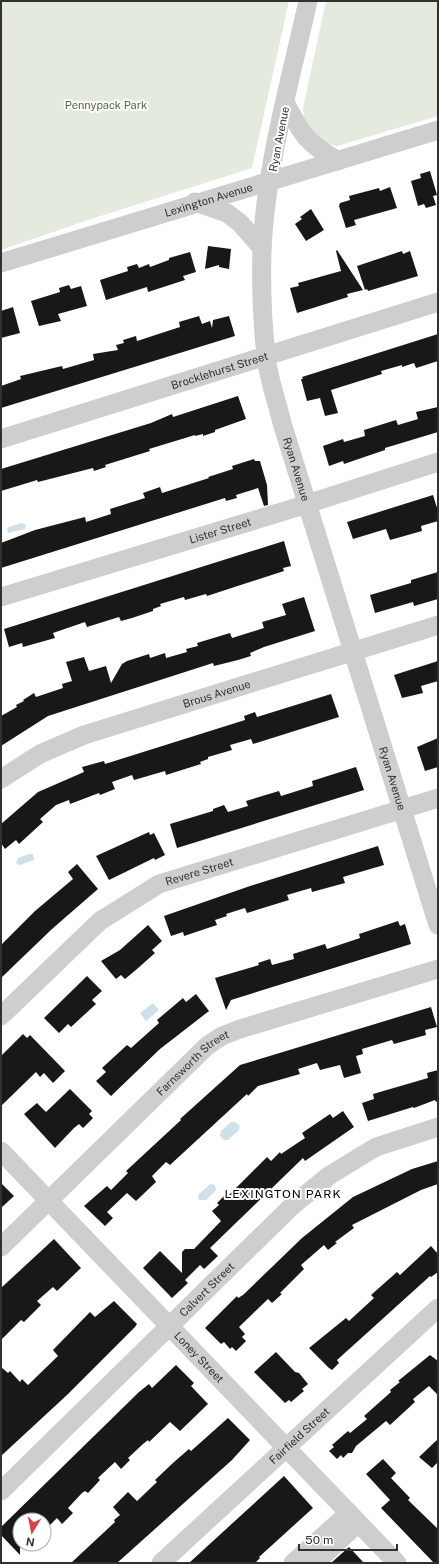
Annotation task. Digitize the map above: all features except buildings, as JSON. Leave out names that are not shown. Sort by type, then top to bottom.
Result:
[{"type":"street","name":"Ryan Avenue","points":[[308,1],[270,180],[262,248],[261,293],[266,357],[282,423],[403,808],[438,925]]},
{"type":"street","points":[[286,104],[300,131],[316,148],[338,161]]},
{"type":"street","name":"Lexington Avenue","points":[[1,263],[195,202],[338,161],[438,130]]},
{"type":"street","points":[[195,202],[227,213],[240,223],[262,248]]},
{"type":"street","name":"Brocklehurst Street","points":[[1,439],[438,302]]},
{"type":"street","name":"Lister Street","points":[[1,596],[438,462]]},
{"type":"street","name":"Brous Avenue","points":[[1,779],[40,754],[84,735],[438,625]]},
{"type":"street","name":"Revere Street","points":[[1,1016],[100,921],[152,887],[178,877],[438,798]]},
{"type":"street","name":"Farnsworth Street","points":[[1,1247],[208,1045],[222,1036],[438,969]]},
{"type":"street","name":"Calvert Street","points":[[1,1491],[170,1327],[293,1204],[330,1175],[376,1148],[438,1127]]},
{"type":"street","name":"Loney Street","points":[[1,1151],[397,1563]]},
{"type":"street","name":"Fairfield Street","points":[[161,1563],[438,1308]]},
{"type":"street","points":[[293,1563],[354,1518]]},
{"type":"street","points":[[315,1563],[354,1518]]},
{"type":"green space","name":"Pennypack Park","points":[[1,1],[289,1],[252,168],[88,220],[1,250]]},
{"type":"green space","points":[[326,1],[438,1],[438,116],[337,146],[325,144],[305,124],[303,108]]},
{"type":"water","points":[[22,523],[26,525],[25,529],[8,533],[7,529],[9,527]]},
{"type":"water","points":[[33,854],[34,860],[20,865],[16,864],[18,858]]},
{"type":"water","points":[[153,1003],[159,1010],[146,1021],[140,1013]]},
{"type":"water","points":[[231,1122],[235,1122],[240,1126],[239,1130],[228,1140],[224,1140],[220,1136],[221,1131]]},
{"type":"water","points":[[210,1184],[215,1185],[216,1190],[206,1200],[199,1200],[198,1195]]},
{"type":"district","name":"LEXINGTON PARK","points":[[283,1194]]}]
